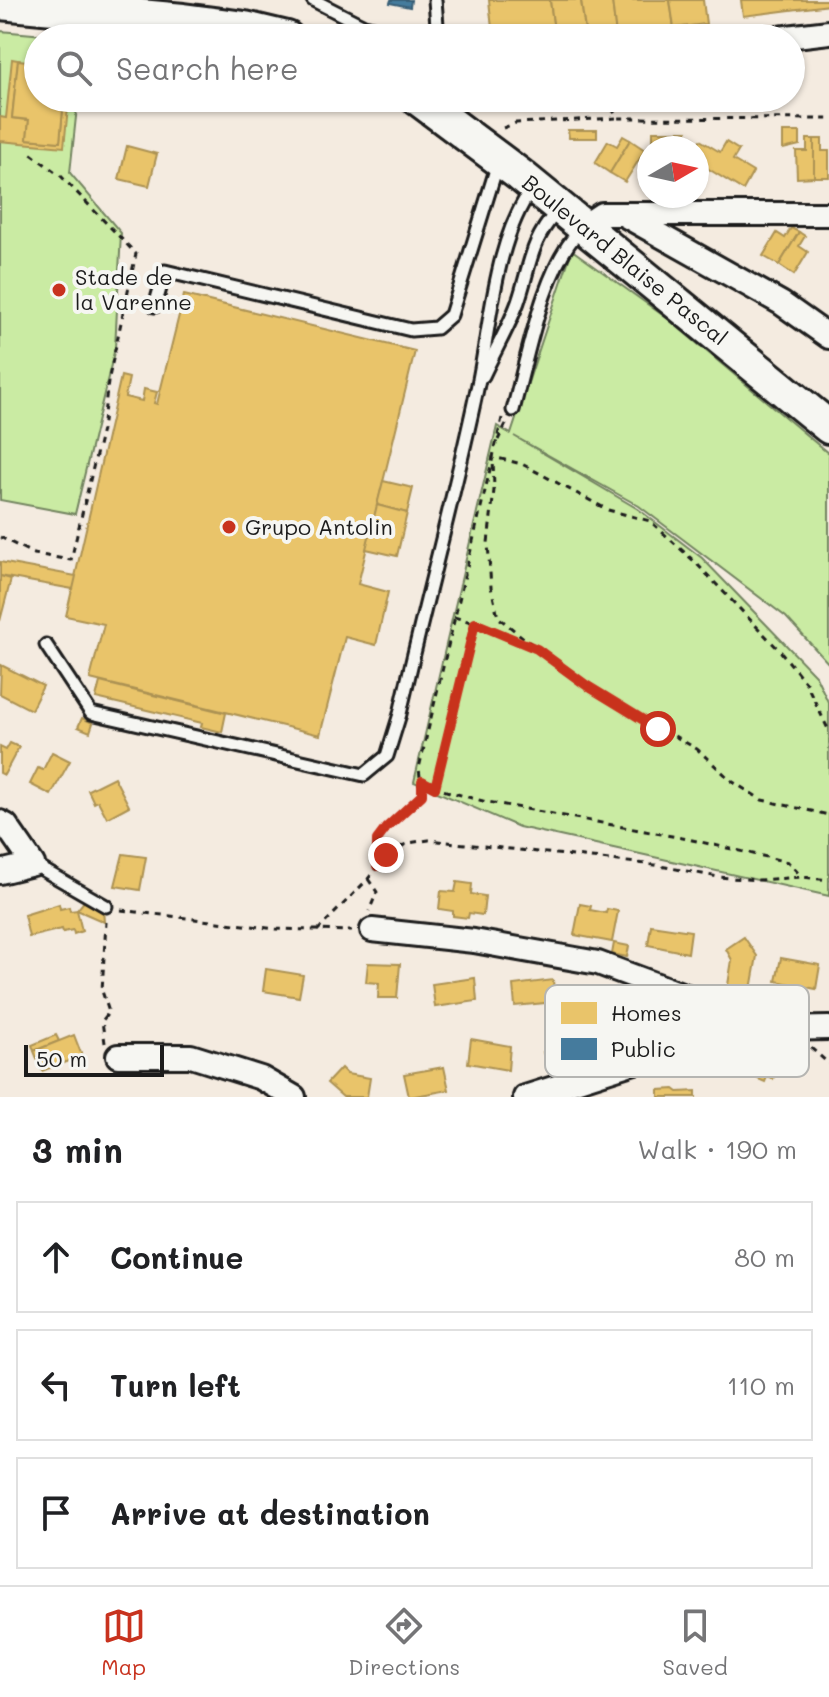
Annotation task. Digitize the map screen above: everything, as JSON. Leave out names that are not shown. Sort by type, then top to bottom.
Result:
[{"type":"main road","points":[[0,3],[214,24]]},
{"type":"main road","name":"Boulevard Blaise Pascal","points":[[447,112],[501,143],[534,186],[829,427]]},
{"type":"street","points":[[805,35],[829,32]]},
{"type":"street","points":[[572,217],[602,214],[829,214]]},
{"type":"street","name":"Boulevard Blaise Pascal","points":[[623,215],[781,303],[829,337]]},
{"type":"street","points":[[0,822],[6,825],[33,864],[0,872]]},
{"type":"street","points":[[372,930],[474,941],[598,963],[657,985]]},
{"type":"street","points":[[809,1029],[829,1028]]},
{"type":"street","points":[[112,1054],[191,1056],[261,1078],[294,1097]]},
{"type":"street","points":[[525,1097],[588,1077]]},
{"type":"lane","points":[[313,0],[360,24]]},
{"type":"lane","points":[[435,0],[437,24]]},
{"type":"lane","points":[[155,306],[165,271],[411,330],[436,328],[451,315],[501,143]]},
{"type":"lane","points":[[46,645],[91,713],[364,775],[387,756],[400,714],[478,387],[490,307],[521,203],[534,186]]},
{"type":"lane","points":[[478,387],[518,302],[531,253],[547,223],[572,217],[565,245],[548,287],[513,410]]},
{"type":"lane","points":[[33,864],[106,906]]},
{"type":"path","points":[[614,112],[618,118]]},
{"type":"path","points":[[501,143],[516,123],[618,118],[829,119]]},
{"type":"path","points":[[0,537],[34,554],[71,560],[102,430],[108,382],[136,254],[61,176],[30,153]]},
{"type":"path","points":[[495,447],[513,410]]},
{"type":"path","points":[[377,866],[377,840],[422,795],[419,768],[493,457]]},
{"type":"path","points":[[493,457],[494,490],[488,543],[491,587],[498,617],[586,685],[697,749],[733,782],[762,800],[829,815]]},
{"type":"path","points":[[493,457],[522,464],[608,510],[650,521],[695,562],[781,652],[806,683],[829,731]]},
{"type":"path","points":[[454,617],[537,649]]},
{"type":"path","points":[[435,788],[475,623]]},
{"type":"path","points":[[422,781],[435,788],[483,801],[688,839],[788,862],[802,877]]},
{"type":"path","points":[[317,931],[368,879],[386,855],[408,843],[429,840],[640,863],[718,877],[829,880]]},
{"type":"path","points":[[112,1054],[102,1021],[109,1012],[102,991],[106,906],[137,913],[317,931],[372,930],[369,911],[377,892],[368,879]]},
{"type":"green space","name":"Stade de la Varenne","points":[[0,31],[24,33],[24,112],[77,112],[70,173],[121,233],[115,348],[75,514],[0,500]]},
{"type":"green space","points":[[572,250],[668,319],[829,454],[829,664],[786,617],[639,506],[514,436],[638,509],[702,558],[816,676],[829,704],[829,896],[519,827],[414,782],[497,426],[511,434]]},
{"type":"building: Homes","points":[[489,0],[550,0],[553,24],[492,24]]},
{"type":"building: Homes","points":[[550,0],[581,0],[584,24],[553,24]]},
{"type":"building: Homes","points":[[581,0],[612,0],[615,24],[584,24]]},
{"type":"building: Homes","points":[[612,0],[670,0],[673,24],[615,24]]},
{"type":"building: Homes","points":[[670,0],[703,0],[706,24],[673,24]]},
{"type":"building: Homes","points":[[741,0],[829,0],[829,5],[743,16]]},
{"type":"building: Homes","points":[[12,59],[18,60],[12,118],[29,120],[27,139],[60,142],[63,112],[68,112],[64,147],[0,141],[0,117],[6,118]]},
{"type":"building: Homes","points":[[18,60],[24,61],[24,112],[63,112],[60,142],[27,139],[29,120],[12,118]]},
{"type":"building: Homes","points":[[568,130],[597,130],[597,138],[569,138]]},
{"type":"building: Homes","points":[[653,131],[678,131],[678,136],[653,136]]},
{"type":"building: Homes","points":[[678,131],[687,131],[687,136],[678,136]]},
{"type":"building: Homes","points":[[783,132],[800,132],[800,145],[783,149]]},
{"type":"building: Homes","points":[[623,136],[630,140],[610,173],[595,163],[608,141],[617,146]]},
{"type":"building: Homes","points":[[807,139],[814,139],[814,177],[797,178],[796,151],[807,151]]},
{"type":"building: Homes","points":[[814,139],[822,139],[822,151],[829,151],[829,177],[814,177]]},
{"type":"building: Homes","points":[[630,140],[637,145],[637,163],[625,182],[610,173]]},
{"type":"building: Homes","points":[[726,142],[739,150],[733,160],[753,172],[743,190],[709,169],[709,145],[720,152]]},
{"type":"building: Homes","points":[[127,146],[157,154],[149,186],[119,179]]},
{"type":"building: Homes","points":[[791,228],[799,232],[779,265],[763,256],[777,233],[785,238]]},
{"type":"building: Homes","points":[[799,232],[805,236],[799,246],[808,252],[794,275],[779,265]]},
{"type":"building: Homes","name":"Grupo Antolin","points":[[184,295],[415,351],[358,584],[388,592],[376,645],[345,637],[320,735],[90,679],[104,624],[66,616],[121,376],[129,378],[125,397],[142,401],[144,389],[157,392],[154,403],[157,404]]},
{"type":"building: Homes","points":[[383,481],[413,488],[407,513],[377,505]]},
{"type":"building: Homes","points":[[377,505],[407,513],[397,556],[366,549]]},
{"type":"building: Homes","points":[[0,562],[76,576],[73,589],[0,576]]},
{"type":"building: Homes","points":[[0,576],[11,579],[0,621]]},
{"type":"building: Homes","points":[[1,665],[43,686],[31,710],[0,694]]},
{"type":"building: Homes","points":[[100,682],[226,713],[222,732],[201,727],[202,723],[96,698]]},
{"type":"building: Homes","points":[[82,718],[93,723],[90,732],[78,727]]},
{"type":"building: Homes","points":[[10,743],[19,747],[4,775],[0,773],[0,747],[6,750]]},
{"type":"building: Homes","points":[[52,752],[70,761],[51,795],[30,784],[38,768],[43,770]]},
{"type":"building: Homes","points":[[114,777],[129,806],[107,818],[88,790]]},
{"type":"building: Homes","points":[[123,854],[146,857],[140,890],[115,886]]},
{"type":"building: Homes","points":[[457,882],[472,884],[471,894],[485,896],[483,915],[469,913],[468,918],[453,916],[453,911],[439,909],[441,891],[455,892]]},
{"type":"building: Homes","points":[[86,899],[103,909],[104,922],[77,910]]},
{"type":"building: Homes","points":[[59,904],[60,909],[69,907],[70,911],[77,910],[82,931],[74,934],[73,930],[63,932],[62,929],[29,937],[24,915]]},
{"type":"building: Homes","points":[[580,904],[606,913],[607,909],[618,911],[612,942],[574,935]]},
{"type":"building: Homes","points":[[651,925],[691,931],[688,953],[648,945]]},
{"type":"building: Homes","points":[[744,937],[757,956],[752,985],[728,985],[732,960],[726,949]]},
{"type":"building: Homes","points":[[614,943],[629,946],[627,957],[612,954]]},
{"type":"building: Homes","points":[[781,958],[820,965],[816,989],[809,985],[776,981]]},
{"type":"building: Homes","points":[[368,963],[400,964],[397,998],[378,998],[379,983],[366,982]]},
{"type":"building: Homes","points":[[266,969],[303,975],[299,997],[263,991]]},
{"type":"building: Homes","points":[[475,978],[477,1001],[435,1007],[432,984]]},
{"type":"building: Homes","points":[[553,980],[553,985],[545,985],[545,1003],[515,1006],[513,985]]},
{"type":"building: Homes","points":[[56,1035],[59,1041],[34,1051],[32,1045]]},
{"type":"building: Homes","points":[[74,1035],[82,1056],[42,1071],[34,1051]]},
{"type":"building: Homes","points":[[471,1039],[510,1046],[508,1070],[468,1063]]},
{"type":"building: Homes","points":[[444,1067],[449,1090],[409,1097],[404,1074]]},
{"type":"building: Homes","points":[[341,1068],[347,1074],[370,1078],[367,1097],[343,1097],[327,1083]]},
{"type":"building: Homes","points":[[674,1089],[678,1092],[696,1091],[696,1097],[659,1097],[659,1090]]},
{"type":"building: Public","points":[[391,0],[411,0],[410,7],[390,3]]},
{"type":"place","name":"Stade de la Varenne","points":[[59,290]]},
{"type":"place","name":"Grupo Antolin","points":[[229,527]]},
{"type":"route","points":[[386,855],[377,866],[377,840],[422,795],[422,781],[435,788],[475,623],[537,649],[586,685],[658,729]]}]
